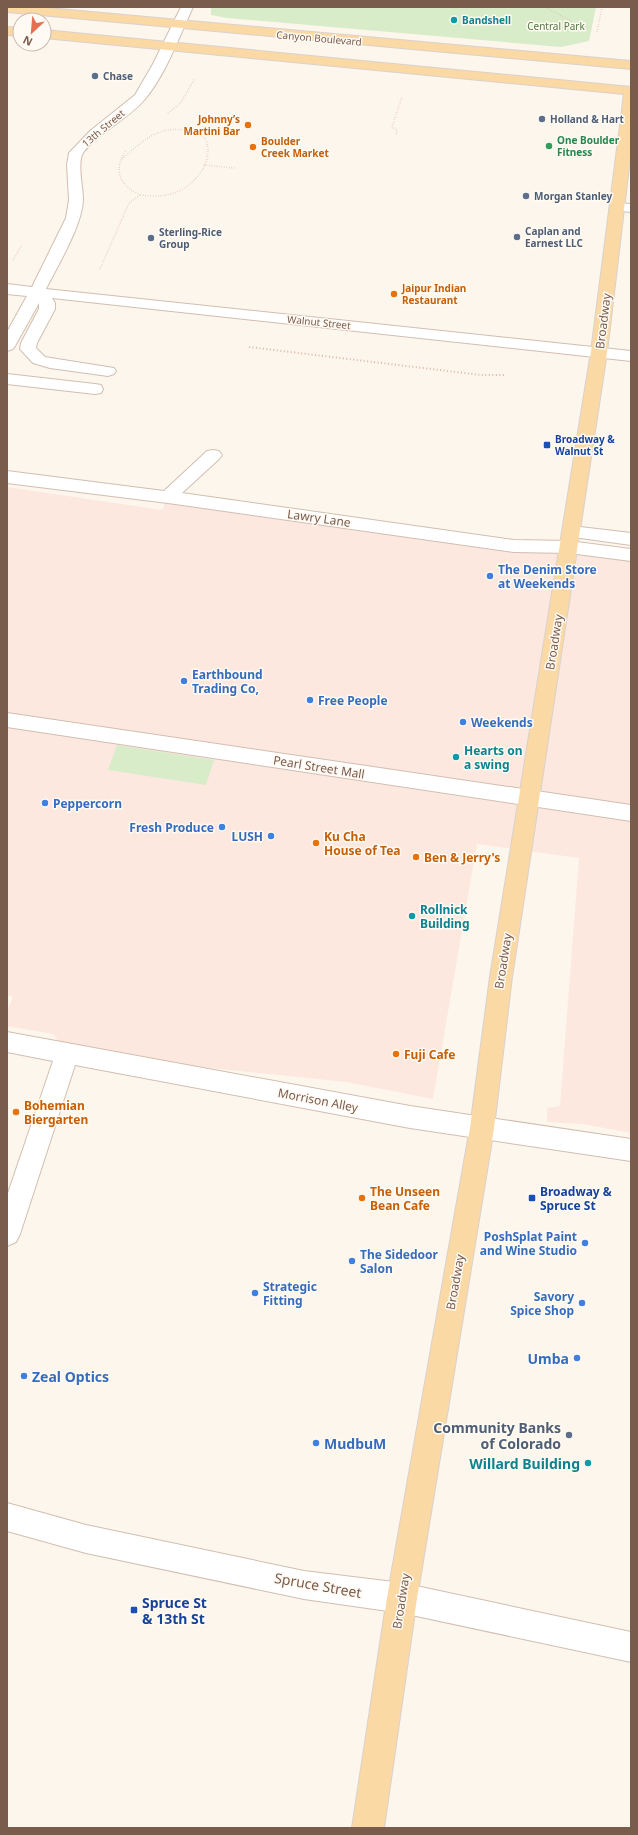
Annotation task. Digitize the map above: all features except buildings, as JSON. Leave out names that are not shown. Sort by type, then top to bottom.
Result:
[{"type":"main road","name":"Canyon Boulevard","points":[[7,8],[631,65]]},
{"type":"main road","name":"Canyon Boulevard","points":[[52,35],[631,90]]},
{"type":"main road","name":"Broadway","points":[[368,1828],[402,1598],[482,1128],[501,977],[571,540],[599,352],[624,207],[631,94]]},
{"type":"street","name":"13th Street","points":[[7,346],[37,292],[74,214],[76,200],[74,165],[76,153],[95,134],[140,97],[157,70],[186,7]]},
{"type":"street","name":"Walnut Street","points":[[7,289],[631,356]]},
{"type":"street","points":[[37,292],[42,295],[47,303],[46,309],[29,343],[28,349],[34,357],[50,364],[108,371]]},
{"type":"street","points":[[7,379],[95,389]]},
{"type":"street","points":[[168,497],[212,455]]},
{"type":"street","name":"Lawry Lane","points":[[7,477],[168,497],[514,546],[571,540],[631,555]]},
{"type":"street","points":[[571,540],[631,539]]},
{"type":"street","name":"Pearl Street Mall","points":[[7,720],[631,813]]},
{"type":"street","name":"Morrison Alley","points":[[7,1042],[410,1117],[631,1150]]},
{"type":"street","points":[[7,1234],[67,1053]]},
{"type":"street","name":"Spruce Street","points":[[7,1517],[86,1539],[304,1585],[402,1598],[631,1648]]},
{"type":"path","points":[[545,7],[569,20],[583,31]]},
{"type":"path","points":[[597,35],[602,7]]},
{"type":"path","points":[[164,117],[180,104],[213,50]]},
{"type":"path","points":[[396,134],[398,130],[392,127],[403,92]]},
{"type":"path","points":[[122,160],[141,142],[164,129],[176,128],[193,130],[205,138],[209,152],[204,165],[190,183],[175,193],[158,196],[140,195],[129,191],[120,176],[122,160],[123,153],[128,146]]},
{"type":"path","points":[[204,165],[235,168]]},
{"type":"path","points":[[97,275],[129,202],[140,195]]},
{"type":"path","points":[[246,347],[481,375],[510,375]]},
{"type":"shaded area","points":[[7,487],[162,510],[168,497],[519,552],[569,547],[631,555],[631,1133],[583,1124],[547,1122],[547,1108],[560,1106],[579,858],[477,844],[433,1099],[346,1082],[67,1053],[53,1034],[7,1026],[7,1011],[13,997],[7,995]]},
{"type":"green space","name":"Central Park","points":[[211,7],[596,7],[589,41],[561,47],[227,18],[211,15]]},
{"type":"green space","points":[[117,745],[214,760],[206,785],[108,770]]},
{"type":"place","name":"Bandshell","points":[[454,20]]},
{"type":"place","name":"Chase","points":[[95,76]]},
{"type":"place","name":"Holland & Hart","points":[[542,119]]},
{"type":"place","name":"Johnny’s Martini Bar","points":[[248,125]]},
{"type":"place","name":"One Boulder Fitness","points":[[549,146]]},
{"type":"place","name":"Boulder Creek Market","points":[[253,147]]},
{"type":"place","name":"Morgan Stanley","points":[[526,196]]},
{"type":"place","name":"Caplan and Earnest LLC","points":[[517,237]]},
{"type":"place","name":"Sterling-Rice Group","points":[[151,238]]},
{"type":"place","name":"Jaipur Indian Restaurant","points":[[394,294]]},
{"type":"place","name":"Broadway & Walnut St","points":[[547,445]]},
{"type":"place","name":"The Denim Store at Weekends","points":[[490,576]]},
{"type":"place","name":"Earthbound Trading Co,","points":[[184,681]]},
{"type":"place","name":"Free People","points":[[310,700]]},
{"type":"place","name":"Weekends","points":[[463,722]]},
{"type":"place","name":"Hearts on a swing","points":[[456,757]]},
{"type":"place","name":"Peppercorn","points":[[45,803]]},
{"type":"place","name":"Fresh Produce","points":[[222,827]]},
{"type":"place","name":"LUSH","points":[[271,836]]},
{"type":"place","name":"Ku Cha House of Tea","points":[[316,843]]},
{"type":"place","name":"Ben & Jerry's","points":[[416,857]]},
{"type":"place","name":"Rollnick Building","points":[[412,916]]},
{"type":"place","name":"Fuji Cafe","points":[[396,1054]]},
{"type":"place","name":"Bohemian Biergarten","points":[[16,1112]]},
{"type":"place","name":"The Unseen Bean Cafe","points":[[362,1198]]},
{"type":"place","name":"Broadway & Spruce St","points":[[532,1198]]},
{"type":"place","name":"PoshSplat Paint and Wine Studio","points":[[585,1243]]},
{"type":"place","name":"The Sidedoor Salon","points":[[352,1261]]},
{"type":"place","name":"Strategic Fitting","points":[[255,1293]]},
{"type":"place","name":"Savory Spice Shop","points":[[582,1303]]},
{"type":"place","name":"Umba","points":[[577,1358]]},
{"type":"place","name":"Zeal Optics","points":[[24,1376]]},
{"type":"place","name":"Community Banks of Colorado","points":[[569,1435]]},
{"type":"place","name":"MudbuM","points":[[316,1443]]},
{"type":"place","name":"Willard Building","points":[[588,1463]]},
{"type":"place","name":"Spruce St & 13th St","points":[[134,1610]]}]
